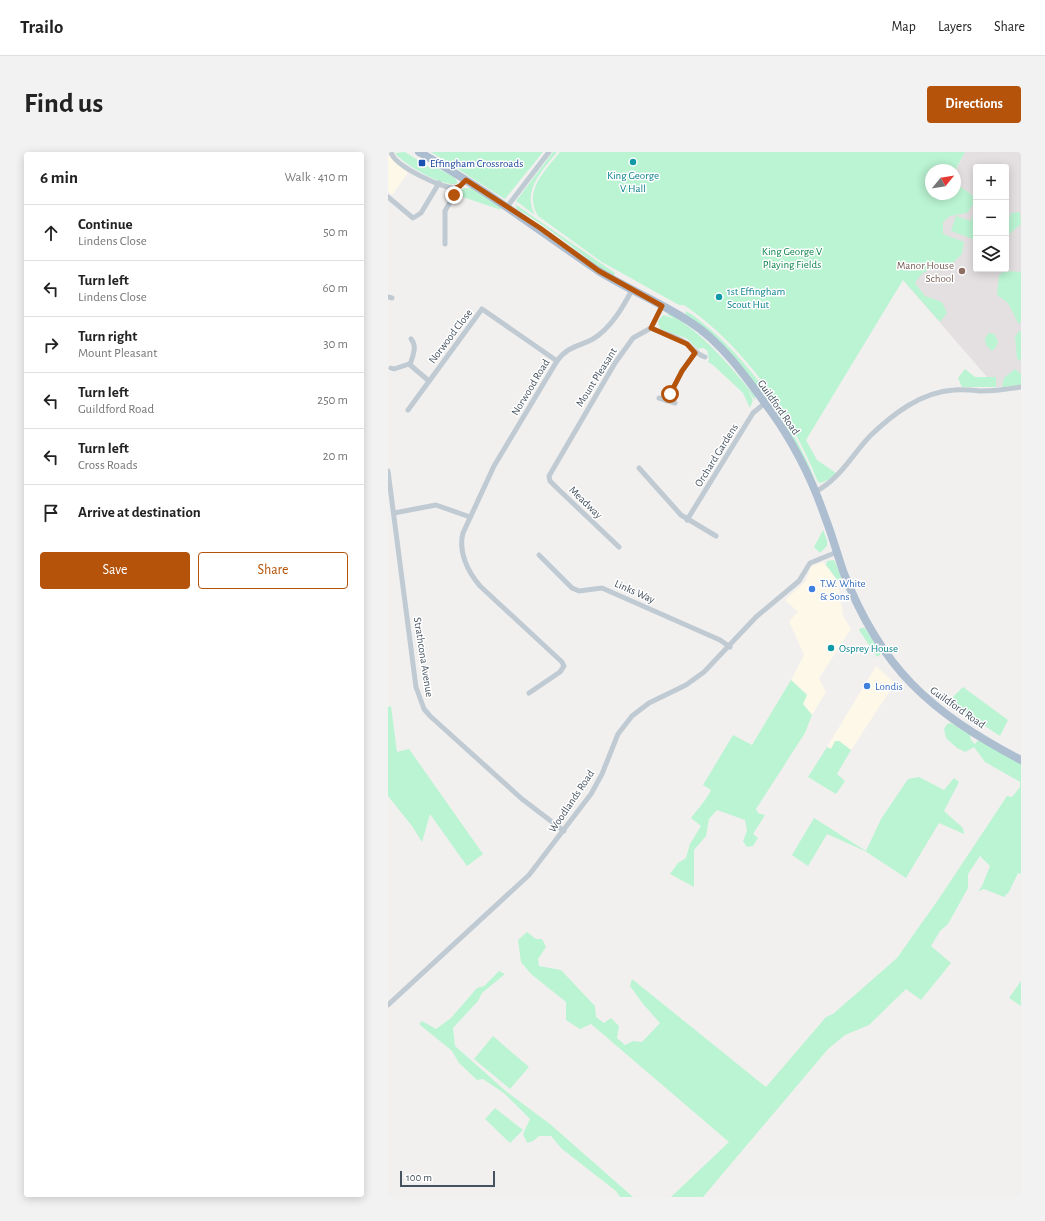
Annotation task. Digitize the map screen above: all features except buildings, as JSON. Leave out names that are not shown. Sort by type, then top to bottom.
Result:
[{"type":"main road","name":"Guildford Road","points":[[419,152],[508,207],[599,271],[692,323],[706,334],[737,368],[765,403],[785,432],[815,492],[837,552],[864,618],[886,654],[902,675],[944,714],[1021,760]]},
{"type":"street","points":[[391,152],[395,159],[404,167],[415,173],[456,188]]},
{"type":"street","points":[[508,207],[549,152]]},
{"type":"street","points":[[445,244],[445,211],[454,195],[456,188],[466,180]]},
{"type":"street","points":[[388,197],[413,218],[421,213],[438,182]]},
{"type":"street","name":"Norwood Road","points":[[529,693],[560,672],[564,666],[559,658],[473,578],[465,559],[461,542],[470,517],[494,466],[557,361],[566,350],[601,334],[610,324],[632,290]]},
{"type":"street","points":[[662,306],[651,328],[687,344],[695,353],[705,357]]},
{"type":"street","name":"Norwood Close","points":[[408,410],[482,309],[557,361]]},
{"type":"street","name":"Mount Pleasant","points":[[554,467],[613,366],[629,343],[636,335],[651,328]]},
{"type":"street","points":[[410,365],[414,349],[413,341],[411,340]]},
{"type":"street","points":[[667,401],[682,371],[695,353]]},
{"type":"street","points":[[391,368],[410,365],[429,381]]},
{"type":"street","points":[[815,492],[831,483],[871,436],[900,411],[915,402],[933,393],[954,390],[982,391],[1021,387]]},
{"type":"street","points":[[659,398],[675,404]]},
{"type":"street","name":"Orchard Gardens","points":[[687,520],[753,413],[765,403]]},
{"type":"street","name":"Meadway","points":[[554,467],[549,476],[550,481],[619,547]]},
{"type":"street","points":[[639,468],[674,509],[687,520],[716,536]]},
{"type":"street","name":"Strathcona Avenue","points":[[388,471],[416,687],[424,709],[522,799],[564,831]]},
{"type":"street","points":[[394,513],[436,505],[470,517]]},
{"type":"street","name":"Woodlands Road","points":[[388,1005],[519,887],[541,862],[598,783],[618,734],[632,716],[649,704],[696,679],[730,646],[756,617],[799,581],[810,563],[837,552]]},
{"type":"street","name":"Links Way","points":[[539,555],[572,588],[579,591],[602,588],[720,640],[730,646]]},
{"type":"shaded area","name":"Manor House School","points":[[965,152],[1021,152],[1021,385],[996,387],[996,377],[987,377],[903,280],[951,200],[961,200],[961,164],[959,164]]},
{"type":"shaded area","points":[[388,155],[408,173],[392,195],[388,191]]},
{"type":"shaded area","points":[[823,562],[838,581],[843,616],[851,629],[819,678],[826,692],[812,715],[803,704],[807,694],[791,680],[804,655],[789,621],[798,612],[785,600],[806,581],[810,567]]},
{"type":"shaded area","points":[[876,666],[895,683],[851,750],[839,741],[831,749],[827,747]]},
{"type":"green space","points":[[405,152],[421,163],[433,169],[435,167],[454,177],[458,183],[452,184],[434,179],[406,163],[395,153]]},
{"type":"green space","points":[[431,152],[543,152],[505,199]]},
{"type":"green space","points":[[553,152],[557,152],[540,174],[532,189],[532,206],[535,215],[516,201]]},
{"type":"green space","name":"King George V Playing Fields","points":[[560,152],[965,152],[959,164],[925,164],[925,200],[961,200],[961,187],[972,195],[973,205],[967,213],[950,216],[943,222],[943,234],[964,242],[962,254],[948,268],[929,270],[918,278],[915,283],[925,296],[942,302],[947,313],[940,322],[903,280],[806,440],[817,460],[836,473],[832,478],[821,483],[818,482],[795,432],[780,408],[764,384],[727,340],[706,321],[684,305],[679,305],[602,262],[538,216],[534,207],[533,198],[534,190],[542,174]]},
{"type":"green space","points":[[464,188],[471,188],[500,207],[501,210],[457,195]]},
{"type":"green space","points":[[515,204],[615,273],[613,276],[530,216],[517,209]]},
{"type":"green space","points":[[1020,212],[1021,224],[1009,234],[1009,218],[1011,213]]},
{"type":"green space","points":[[956,216],[971,221],[973,216],[973,239],[951,231]]},
{"type":"green space","points":[[1003,272],[1021,272],[1021,323],[1018,323],[1008,303],[997,295],[999,275]]},
{"type":"green space","points":[[685,311],[692,314],[727,345],[758,380],[772,399],[796,440],[816,482],[774,409],[686,315]]},
{"type":"green space","points":[[666,314],[670,314],[683,322],[716,351],[726,362],[755,396],[755,400],[747,389],[753,400],[750,408],[743,393],[708,362],[709,359],[707,350],[703,348],[698,349],[686,338],[660,329],[658,321],[663,315],[675,319]]},
{"type":"green space","points":[[1019,331],[1021,332],[1021,359],[1019,361],[1017,358],[1015,337]]},
{"type":"green space","points":[[989,333],[994,334],[998,341],[996,347],[992,351],[986,345],[985,338]]},
{"type":"green space","points":[[965,369],[975,377],[996,377],[996,387],[962,387],[958,378]]},
{"type":"green space","points":[[1015,369],[1021,374],[1021,385],[1002,387],[1004,378]]},
{"type":"green space","points":[[823,530],[827,540],[827,546],[820,553],[814,547]]},
{"type":"green space","points":[[834,560],[841,576],[841,579],[838,581],[826,565],[827,561]]},
{"type":"green space","points":[[861,628],[865,628],[880,652],[880,655],[877,657],[859,630]]},
{"type":"green space","points":[[791,680],[807,695],[803,704],[812,715],[805,733],[756,809],[758,813],[765,815],[753,834],[758,838],[753,846],[747,847],[743,841],[747,831],[745,820],[717,810],[709,819],[706,836],[694,850],[694,887],[670,874],[678,863],[686,858],[690,844],[701,826],[691,818],[709,794],[711,790],[703,785],[733,735],[752,745]]},
{"type":"green space","points":[[963,687],[1008,720],[1000,736],[948,702]]},
{"type":"green space","points":[[391,706],[397,752],[409,749],[483,854],[467,866],[430,814],[422,842],[412,826],[388,796],[388,707]]},
{"type":"green space","points":[[951,723],[970,735],[971,740],[975,744],[978,740],[1021,764],[1021,874],[1018,873],[1009,892],[1004,897],[984,889],[978,891],[982,886],[990,866],[980,856],[968,874],[968,888],[948,924],[940,931],[931,946],[951,963],[921,1000],[906,989],[869,1025],[845,1035],[828,1049],[703,1197],[671,1197],[729,1142],[591,1024],[580,1029],[566,1020],[566,1002],[531,974],[521,962],[518,940],[527,932],[536,939],[542,939],[546,947],[538,959],[539,966],[561,970],[595,1006],[596,1017],[604,1023],[611,1018],[619,1026],[617,1038],[625,1045],[633,1041],[642,1042],[660,1023],[643,1004],[630,986],[632,979],[766,1087],[826,1017],[833,1014],[897,958],[938,900],[1007,796],[1012,797],[1020,787],[1020,782],[985,762],[974,747],[965,752],[957,748],[946,738],[944,729],[947,724]]},
{"type":"green space","points":[[835,741],[839,741],[851,750],[837,774],[845,781],[836,794],[808,777],[827,747],[831,749]]},
{"type":"green space","points":[[919,777],[944,790],[954,778],[959,782],[944,811],[963,828],[964,834],[939,823],[906,878],[865,851],[827,834],[808,866],[792,855],[814,818],[866,851],[881,819],[908,779]]},
{"type":"green space","points":[[499,971],[505,974],[482,993],[478,1001],[453,1028],[455,1046],[507,1092],[550,1124],[633,1197],[620,1197],[616,1191],[562,1149],[551,1136],[539,1136],[533,1141],[527,1143],[523,1134],[530,1119],[505,1094],[483,1079],[477,1080],[459,1063],[452,1051],[419,1024],[422,1021],[436,1029],[451,1018],[477,988],[484,986]]},
{"type":"green space","points":[[1021,981],[1021,1006],[1009,998]]},
{"type":"green space","points":[[493,1036],[529,1067],[510,1089],[474,1059]]},
{"type":"green space","points":[[495,1108],[523,1130],[510,1143],[485,1119]]},
{"type":"place","name":"King George V Hall","points":[[633,162]]},
{"type":"place","name":"Effingham Crossroads","points":[[422,163]]},
{"type":"place","name":"Manor House School","points":[[962,271]]},
{"type":"place","name":"1st Effingham Scout Hut","points":[[719,297]]},
{"type":"place","name":"T.W. White & Sons","points":[[812,589]]},
{"type":"place","name":"Osprey House","points":[[831,648]]},
{"type":"place","name":"Londis","points":[[867,686]]},
{"type":"route","points":[[454,195],[456,188],[466,180],[540,228],[613,280],[662,306],[655,323],[651,328],[681,340],[692,348],[695,353],[682,371],[670,394]]}]
